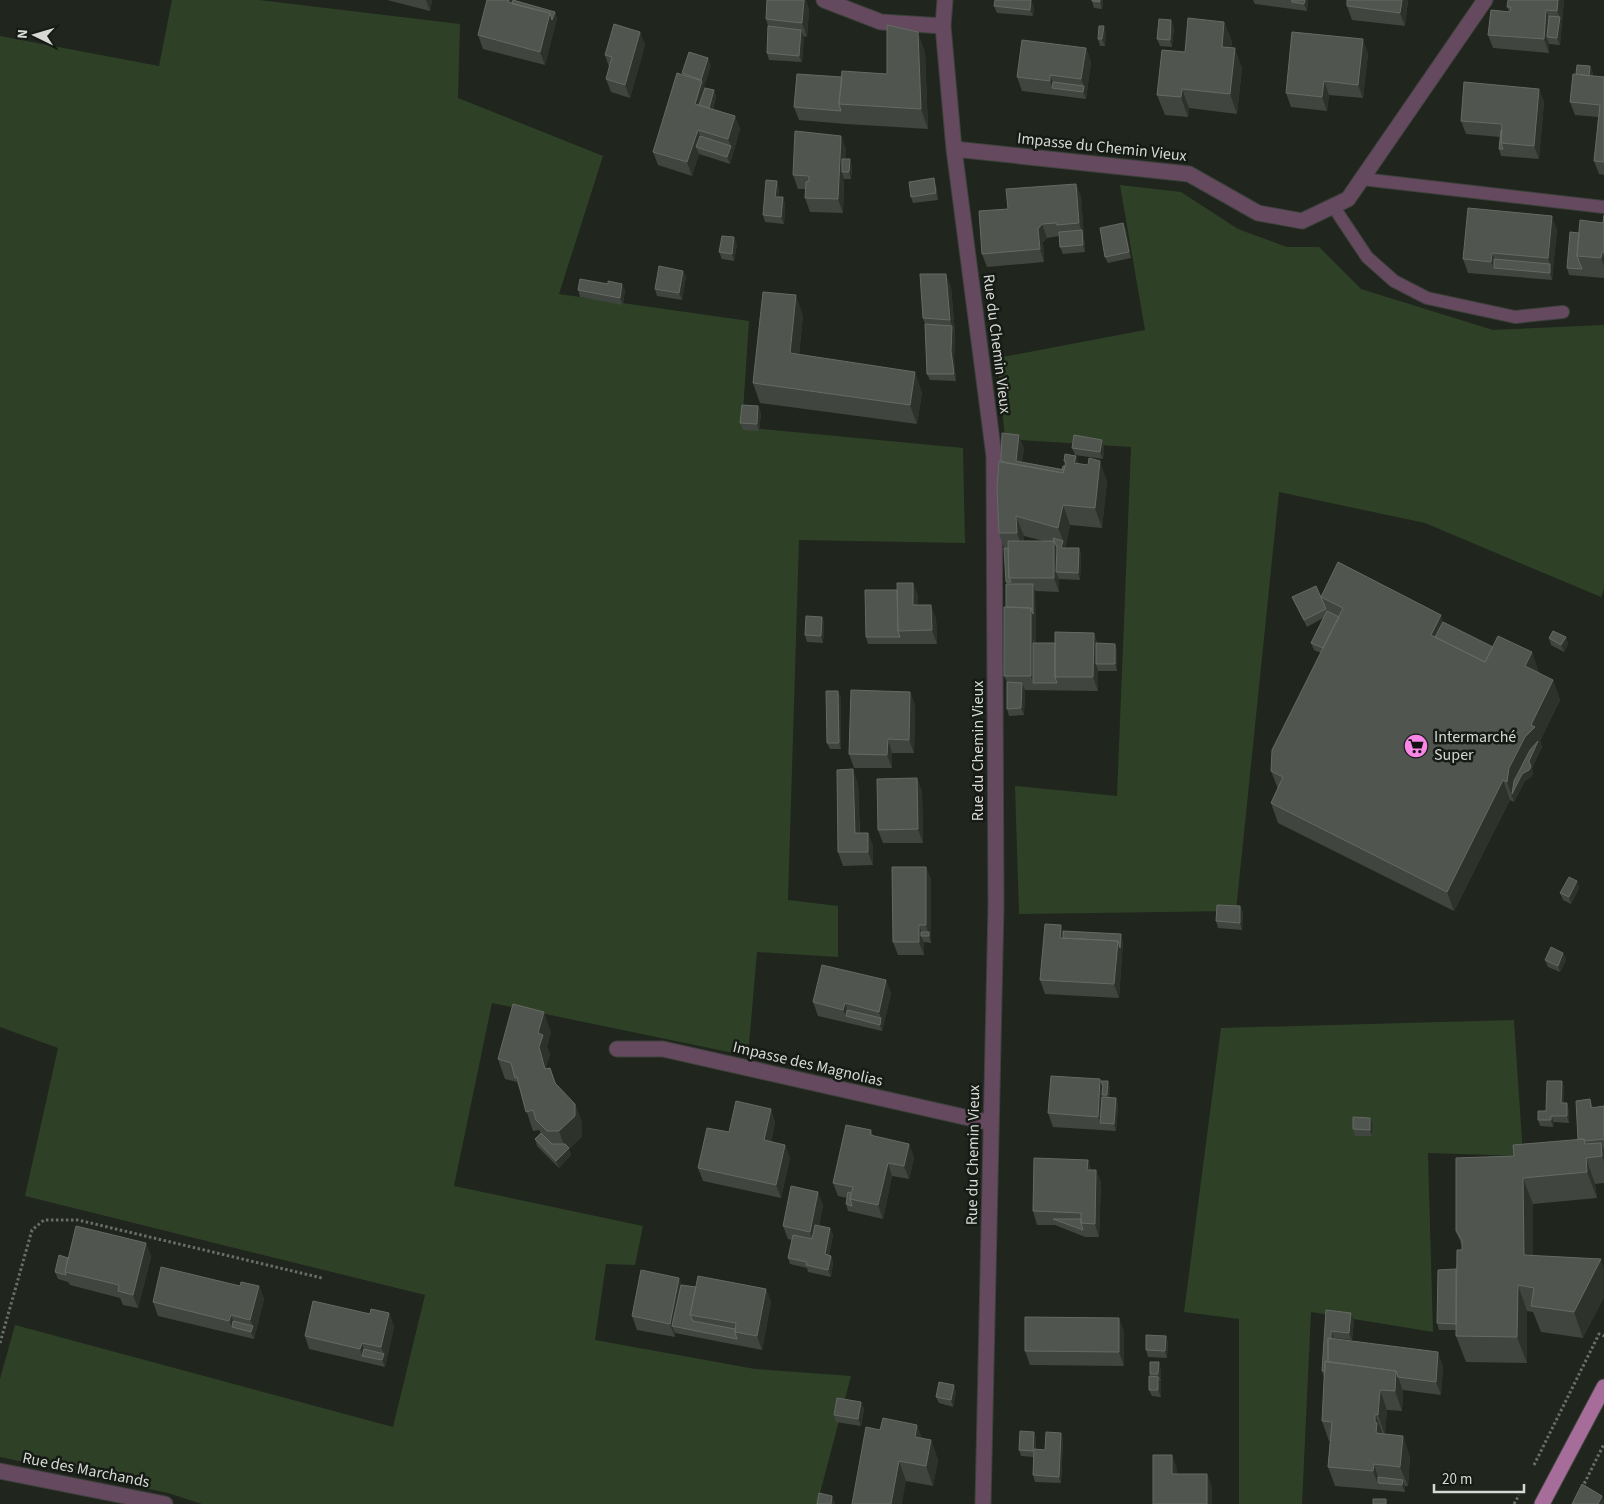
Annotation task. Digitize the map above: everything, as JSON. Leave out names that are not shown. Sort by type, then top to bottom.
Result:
[{"type":"main road","points":[[1542,1504],[1604,1387]]},
{"type":"street","points":[[824,0],[881,22],[943,26]]},
{"type":"street","name":"Rue du Chemin Vieux","points":[[945,0],[943,26],[954,149],[994,456],[996,906],[983,1504]]},
{"type":"street","name":"Impasse du Chemin Vieux","points":[[954,149],[1190,174],[1258,213],[1302,221],[1348,199],[1485,0]]},
{"type":"street","name":"Impasse des Magnolias","points":[[617,1049],[663,1049],[991,1123]]},
{"type":"street","name":"Rue des Marchands","points":[[0,1471],[166,1504]]},
{"type":"lane","points":[[1362,179],[1604,207]]},
{"type":"lane","points":[[1333,206],[1367,257],[1394,281],[1427,298],[1515,317],[1563,312]]},
{"type":"path","points":[[0,1343],[32,1230],[44,1220],[78,1220],[322,1278]]},
{"type":"path","points":[[1532,1468],[1599,1334],[1604,1336]]},
{"type":"path","points":[[1578,1496],[1604,1444]]},
{"type":"path","points":[[1514,1504],[1521,1490]]},
{"type":"green space","points":[[172,0],[259,0],[460,24],[458,98],[603,156],[559,294],[749,321],[742,427],[963,448],[965,543],[799,540],[788,900],[838,906],[838,957],[757,952],[748,1056],[492,1003],[454,1186],[643,1226],[635,1265],[606,1264],[595,1340],[755,1369],[851,1376],[817,1504],[202,1504],[168,1493],[0,1457],[0,1379],[15,1325],[393,1427],[425,1295],[25,1196],[58,1048],[0,1027],[0,36],[159,66]]},
{"type":"green space","points":[[1120,185],[1181,192],[1238,229],[1287,247],[1319,247],[1361,289],[1493,330],[1604,325],[1604,589],[1601,597],[1425,523],[1279,492],[1236,911],[1019,914],[1015,786],[1117,796],[1131,447],[1005,439],[997,358],[1145,330]]},
{"type":"green space","points":[[1514,1020],[1523,1156],[1428,1153],[1433,1332],[1311,1312],[1302,1504],[1239,1504],[1239,1319],[1184,1312],[1221,1028]]},
{"type":"building","points":[[487,0],[509,0],[508,2],[550,13],[540,52],[478,35]]},
{"type":"building","points":[[513,0],[555,12],[552,20],[550,13],[512,4]]},
{"type":"building","points":[[767,0],[804,0],[802,23],[766,19]]},
{"type":"building","points":[[995,0],[1031,0],[1030,10],[994,6]]},
{"type":"building","points":[[1292,0],[1305,0],[1304,4],[1292,2]]},
{"type":"building","points":[[1347,0],[1402,0],[1400,13],[1347,6]]},
{"type":"building","points":[[1508,0],[1558,0],[1557,11],[1546,10],[1544,39],[1488,35],[1491,10],[1510,12],[1511,7],[1507,7]]},
{"type":"building","points":[[1549,16],[1560,17],[1557,38],[1547,37]]},
{"type":"building","points":[[1188,18],[1224,22],[1222,47],[1235,48],[1230,94],[1182,89],[1181,97],[1157,95],[1162,50],[1185,52]]},
{"type":"building","points":[[1159,19],[1171,20],[1170,40],[1157,39]]},
{"type":"building","points":[[614,24],[640,32],[625,85],[606,79],[612,57],[605,55]]},
{"type":"building","points":[[887,25],[918,32],[921,109],[839,104],[842,71],[887,74]]},
{"type":"building","points":[[768,26],[801,30],[799,56],[767,53]]},
{"type":"building","points":[[1099,26],[1104,26],[1102,39],[1098,39]]},
{"type":"building","points":[[1292,32],[1363,39],[1358,85],[1324,81],[1322,97],[1286,93]]},
{"type":"building","points":[[1022,40],[1086,48],[1081,79],[1050,75],[1050,81],[1017,77]]},
{"type":"building","points":[[689,52],[708,58],[701,80],[682,73]]},
{"type":"building","points":[[1577,65],[1590,66],[1589,76],[1576,74]]},
{"type":"building","points":[[677,73],[702,81],[695,104],[735,116],[728,139],[698,130],[687,162],[653,152]]},
{"type":"building","points":[[797,74],[842,77],[839,104],[841,111],[794,107]]},
{"type":"building","points":[[1573,74],[1604,77],[1604,162],[1594,161],[1600,105],[1570,102]]},
{"type":"building","points":[[1053,82],[1084,86],[1083,92],[1052,88]]},
{"type":"building","points":[[1464,82],[1539,89],[1534,146],[1501,143],[1502,124],[1461,121]]},
{"type":"building","points":[[705,88],[714,90],[709,108],[699,105]]},
{"type":"building","points":[[1501,130],[1503,149],[1499,149]]},
{"type":"building","points":[[795,131],[841,136],[838,199],[805,198],[806,182],[809,181],[809,176],[793,175]]},
{"type":"building","points":[[700,136],[731,146],[727,157],[696,147]]},
{"type":"building","points":[[842,159],[850,159],[849,172],[842,172]]},
{"type":"building","points":[[934,178],[936,193],[911,197],[909,182]]},
{"type":"building","points":[[766,180],[777,181],[775,197],[783,197],[781,217],[763,215]]},
{"type":"building","points":[[1076,184],[1079,223],[1042,224],[1038,229],[1040,249],[982,254],[979,211],[1008,209],[1006,189]]},
{"type":"building","points":[[1468,208],[1552,216],[1548,258],[1492,253],[1491,262],[1463,259]]},
{"type":"building","points":[[1604,215],[1604,252],[1602,252],[1601,258],[1577,256],[1580,220],[1603,223]]},
{"type":"building","points":[[1123,223],[1129,252],[1105,257],[1100,228]]},
{"type":"building","points":[[1082,230],[1083,245],[1060,247],[1059,232]]},
{"type":"building","points":[[1570,232],[1579,233],[1577,256],[1582,269],[1567,268]]},
{"type":"building","points":[[722,236],[734,237],[732,254],[719,252]]},
{"type":"building","points":[[1494,259],[1550,264],[1550,273],[1494,268]]},
{"type":"building","points":[[659,266],[683,271],[679,293],[655,289]]},
{"type":"building","points":[[920,274],[946,274],[950,320],[923,318]]},
{"type":"building","points":[[580,279],[608,284],[608,281],[622,284],[620,298],[578,290]]},
{"type":"building","points":[[763,292],[796,295],[790,353],[915,372],[910,405],[753,383]]},
{"type":"building","points":[[925,324],[952,326],[951,351],[954,374],[927,374]]},
{"type":"building","points":[[742,405],[758,406],[757,424],[740,423]]},
{"type":"building","points":[[1002,433],[1019,435],[1016,461],[1064,470],[1063,473],[1001,462]]},
{"type":"building","points":[[1074,435],[1102,440],[1100,452],[1072,448]]},
{"type":"building","points":[[1065,454],[1076,456],[1074,463],[1088,465],[1089,458],[1100,461],[1095,508],[1063,505],[1058,528],[1016,516],[1017,533],[999,533],[997,488],[999,461],[1063,473],[1066,462],[1064,461]]},
{"type":"building","points":[[1053,538],[1063,541],[1061,548],[1079,548],[1078,573],[1056,572],[1057,547]]},
{"type":"building","points":[[1008,541],[1054,541],[1054,578],[1009,578]]},
{"type":"building","points":[[1004,548],[1008,548],[1009,578],[1011,582],[1006,582]]},
{"type":"building","name":"Intermarché Super","points":[[1338,562],[1441,615],[1431,635],[1485,662],[1498,636],[1532,652],[1525,666],[1553,680],[1531,725],[1535,727],[1525,737],[1509,768],[1507,782],[1503,780],[1447,892],[1271,803],[1283,777],[1271,771],[1272,750],[1343,608],[1321,597]]},
{"type":"building","points":[[897,583],[913,583],[913,605],[931,605],[932,630],[898,631]]},
{"type":"building","points":[[1006,584],[1033,584],[1033,614],[1031,608],[1006,607]]},
{"type":"building","points":[[1316,586],[1326,609],[1304,620],[1292,597]]},
{"type":"building","points":[[865,590],[897,590],[898,631],[900,637],[866,637]]},
{"type":"building","points":[[1004,607],[1031,608],[1031,676],[1004,676]]},
{"type":"building","points":[[1327,611],[1339,617],[1323,648],[1311,643]]},
{"type":"building","points":[[806,616],[822,617],[821,636],[805,635]]},
{"type":"building","points":[[1443,622],[1493,647],[1485,662],[1435,637]]},
{"type":"building","points":[[1553,631],[1566,637],[1561,645],[1549,638]]},
{"type":"building","points":[[1055,632],[1094,633],[1093,677],[1055,677]]},
{"type":"building","points":[[1033,643],[1055,643],[1055,677],[1057,683],[1033,683]]},
{"type":"building","points":[[1096,643],[1115,644],[1115,664],[1096,664]]},
{"type":"building","points":[[1007,682],[1022,683],[1021,708],[1007,709]]},
{"type":"building","points":[[851,690],[910,692],[909,740],[888,739],[887,755],[849,754]]},
{"type":"building","points":[[826,691],[838,691],[839,743],[827,743]]},
{"type":"building","points":[[1538,741],[1529,761],[1531,767],[1522,774],[1512,794],[1514,781],[1530,750]]},
{"type":"building","points":[[853,769],[855,833],[868,833],[868,852],[838,852],[837,770]]},
{"type":"building","points":[[917,778],[918,829],[878,830],[877,779]]},
{"type":"building","points":[[892,867],[926,867],[926,925],[919,925],[919,942],[893,942]]},
{"type":"building","points":[[1569,877],[1577,881],[1569,897],[1560,893]]},
{"type":"building","points":[[1217,905],[1240,906],[1240,923],[1216,921]]},
{"type":"building","points":[[1045,924],[1061,925],[1060,938],[1118,941],[1114,984],[1040,980]]},
{"type":"building","points":[[1063,931],[1121,934],[1120,948],[1118,941],[1063,938]]},
{"type":"building","points":[[921,932],[929,932],[929,936],[921,936]]},
{"type":"building","points":[[1551,947],[1563,953],[1558,966],[1545,960]]},
{"type":"building","points":[[822,965],[886,980],[879,1012],[845,1003],[843,1010],[813,1002]]},
{"type":"building","points":[[513,1004],[544,1012],[538,1033],[543,1035],[539,1047],[545,1069],[550,1068],[555,1083],[575,1104],[575,1116],[559,1131],[547,1131],[536,1120],[533,1110],[526,1112],[517,1077],[515,1078],[511,1063],[498,1059]]},
{"type":"building","points":[[847,1010],[881,1018],[880,1025],[846,1016]]},
{"type":"building","points":[[1051,1076],[1100,1079],[1098,1117],[1048,1113]]},
{"type":"building","points":[[1101,1081],[1108,1081],[1107,1095],[1102,1095],[1103,1086]]},
{"type":"building","points":[[1547,1081],[1562,1081],[1561,1103],[1567,1103],[1567,1116],[1551,1116],[1551,1120],[1538,1120],[1538,1111],[1546,1111]]},
{"type":"building","points":[[1102,1097],[1116,1098],[1114,1124],[1100,1123]]},
{"type":"building","points":[[1590,1099],[1591,1108],[1604,1106],[1604,1139],[1585,1141],[1584,1139],[1578,1139],[1576,1101]]},
{"type":"building","points":[[736,1101],[771,1109],[764,1140],[785,1145],[776,1185],[698,1168],[707,1128],[729,1132]]},
{"type":"building","points":[[1353,1117],[1370,1118],[1370,1130],[1353,1129]]},
{"type":"building","points":[[846,1125],[871,1130],[870,1135],[909,1144],[904,1166],[888,1163],[878,1205],[850,1199],[853,1187],[833,1183]]},
{"type":"building","points":[[541,1133],[552,1144],[565,1144],[569,1148],[556,1161],[535,1139]]},
{"type":"building","points":[[1584,1139],[1585,1144],[1601,1143],[1602,1156],[1586,1158],[1587,1172],[1523,1178],[1524,1255],[1601,1259],[1574,1312],[1531,1306],[1534,1288],[1518,1285],[1517,1337],[1456,1336],[1457,1250],[1462,1250],[1462,1240],[1456,1231],[1456,1158],[1514,1156],[1513,1145]]},
{"type":"building","points":[[1034,1158],[1088,1160],[1087,1170],[1096,1170],[1095,1224],[1081,1223],[1081,1213],[1033,1211]]},
{"type":"building","points":[[791,1186],[818,1192],[810,1232],[783,1226]]},
{"type":"building","points":[[848,1192],[851,1193],[852,1206],[846,1204]]},
{"type":"building","points":[[1053,1219],[1081,1219],[1083,1230]]},
{"type":"building","points":[[815,1225],[830,1228],[825,1254],[831,1256],[828,1270],[806,1265],[807,1262],[788,1258],[793,1235],[812,1239]]},
{"type":"building","points":[[76,1226],[146,1243],[133,1295],[118,1291],[119,1285],[65,1272]]},
{"type":"building","points":[[59,1255],[68,1258],[66,1275],[55,1272]]},
{"type":"building","points":[[161,1267],[240,1286],[241,1282],[259,1286],[250,1320],[231,1315],[229,1321],[153,1302]]},
{"type":"building","points":[[1456,1269],[1456,1324],[1437,1323],[1438,1270]]},
{"type":"building","points":[[641,1270],[679,1278],[670,1324],[632,1316]]},
{"type":"building","points":[[698,1276],[766,1289],[757,1336],[735,1332],[736,1323],[690,1315]]},
{"type":"building","points":[[681,1285],[696,1287],[690,1315],[693,1321],[735,1329],[737,1339],[672,1326]]},
{"type":"building","points":[[313,1301],[370,1314],[371,1309],[389,1313],[381,1347],[362,1343],[360,1349],[305,1336]]},
{"type":"building","points":[[1326,1310],[1351,1313],[1349,1333],[1331,1331],[1331,1339],[1328,1338],[1328,1362],[1325,1361],[1325,1371],[1322,1371]]},
{"type":"building","points":[[1025,1317],[1119,1318],[1119,1352],[1025,1351]]},
{"type":"building","points":[[233,1321],[253,1326],[251,1332],[232,1327]]},
{"type":"building","points":[[1146,1335],[1166,1336],[1165,1351],[1146,1350]]},
{"type":"building","points":[[1328,1338],[1438,1352],[1436,1382],[1398,1377],[1396,1371],[1328,1362]]},
{"type":"building","points":[[364,1349],[384,1354],[382,1360],[362,1356]]},
{"type":"building","points":[[1325,1361],[1396,1371],[1395,1391],[1380,1390],[1378,1415],[1375,1414],[1375,1422],[1377,1423],[1376,1433],[1403,1436],[1400,1467],[1374,1464],[1373,1471],[1328,1467],[1332,1422],[1322,1421]]},
{"type":"building","points":[[1150,1362],[1159,1362],[1158,1374],[1150,1374]]},
{"type":"building","points":[[1149,1376],[1158,1377],[1158,1390],[1149,1390]]},
{"type":"building","points":[[939,1382],[954,1385],[951,1400],[936,1397]]},
{"type":"building","points":[[837,1398],[861,1402],[858,1419],[834,1415]]},
{"type":"building","points":[[883,1418],[917,1425],[915,1437],[931,1440],[926,1466],[899,1461],[891,1504],[852,1504],[866,1427],[880,1430]]},
{"type":"building","points":[[1020,1431],[1034,1432],[1033,1451],[1019,1450]]},
{"type":"building","points":[[1046,1432],[1061,1433],[1059,1477],[1033,1475],[1034,1449],[1045,1450]]},
{"type":"building","points":[[1153,1455],[1172,1455],[1172,1474],[1207,1474],[1207,1504],[1153,1504]]},
{"type":"building","points":[[1378,1477],[1403,1480],[1402,1485],[1378,1483]]},
{"type":"building","points":[[1582,1484],[1602,1496],[1598,1504],[1572,1504]]},
{"type":"building","points":[[819,1493],[832,1496],[831,1504],[817,1504]]},
{"type":"building","points":[[1373,1499],[1386,1499],[1386,1504],[1373,1504]]},
{"type":"place","name":"Intermarché Super","points":[[1416,746]]}]
